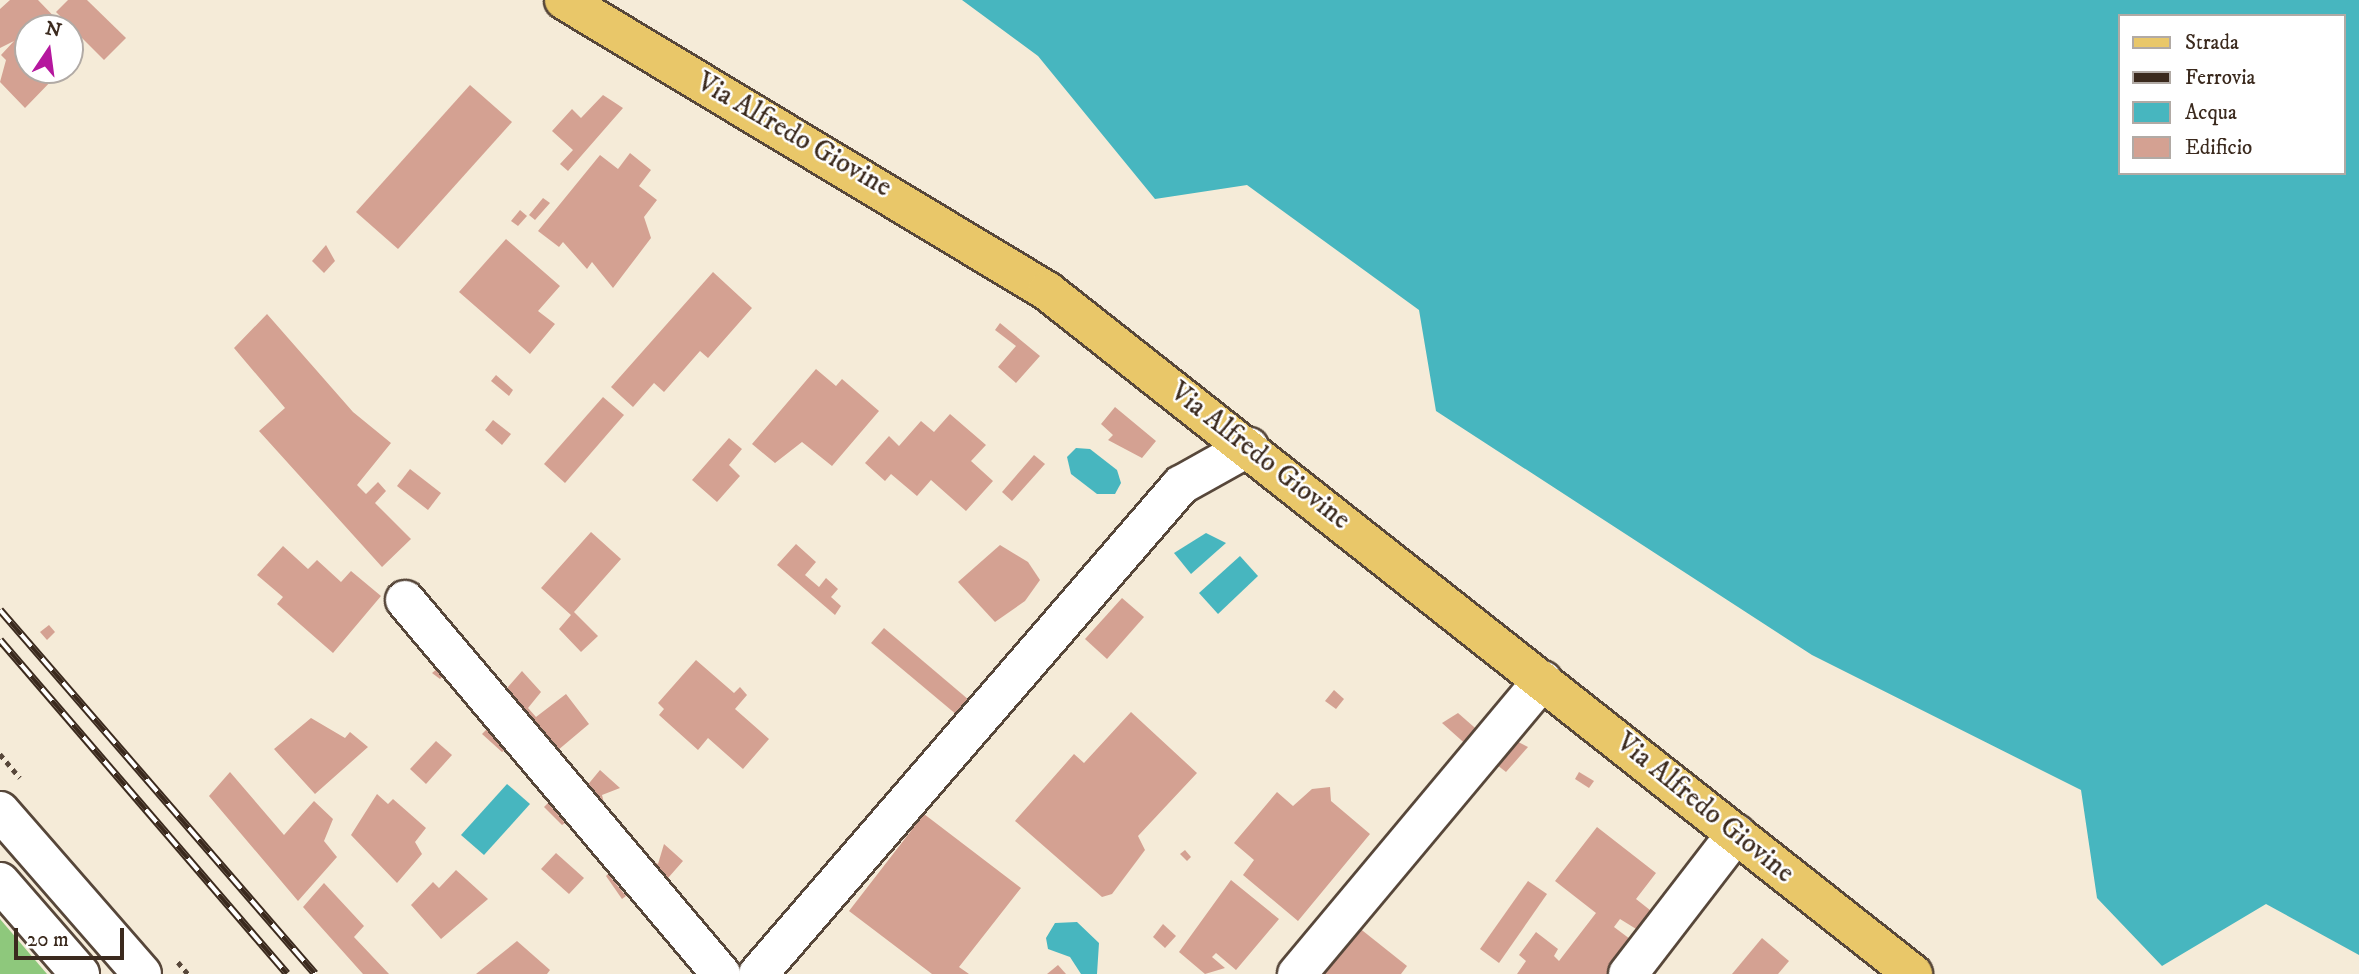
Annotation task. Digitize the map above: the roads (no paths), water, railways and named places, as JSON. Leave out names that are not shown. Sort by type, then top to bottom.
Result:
[{"type":"main road","name":"Via Alfredo Giovine","points":[[564,0],[1047,291],[1249,447],[1913,974]]},
{"type":"street","points":[[758,974],[1181,485],[1249,447]]},
{"type":"street","points":[[405,600],[720,974]]},
{"type":"street","points":[[1297,974],[1544,680]]},
{"type":"street","points":[[0,811],[142,974]]},
{"type":"street","points":[[1628,974],[1736,834]]},
{"type":"street","points":[[0,882],[80,974]]},
{"type":"water","points":[[962,0],[2359,0],[2359,955],[2266,904],[2162,966],[2097,898],[2081,790],[1812,655],[1436,411],[1419,310],[1247,185],[1155,199],[1038,56]]},
{"type":"water","points":[[1076,448],[1090,449],[1117,470],[1121,483],[1115,494],[1097,494],[1071,474],[1067,457]]},
{"type":"water","points":[[1206,533],[1226,543],[1191,574],[1174,553]]},
{"type":"water","points":[[1240,556],[1258,576],[1218,614],[1199,593]]},
{"type":"water","points":[[507,784],[530,804],[484,855],[461,835]]},
{"type":"water","points":[[1077,922],[1099,943],[1097,974],[1081,974],[1070,957],[1048,949],[1046,938],[1055,923]]},
{"type":"railway","points":[[0,610],[315,974]]},
{"type":"railway","points":[[0,640],[287,974]]}]
